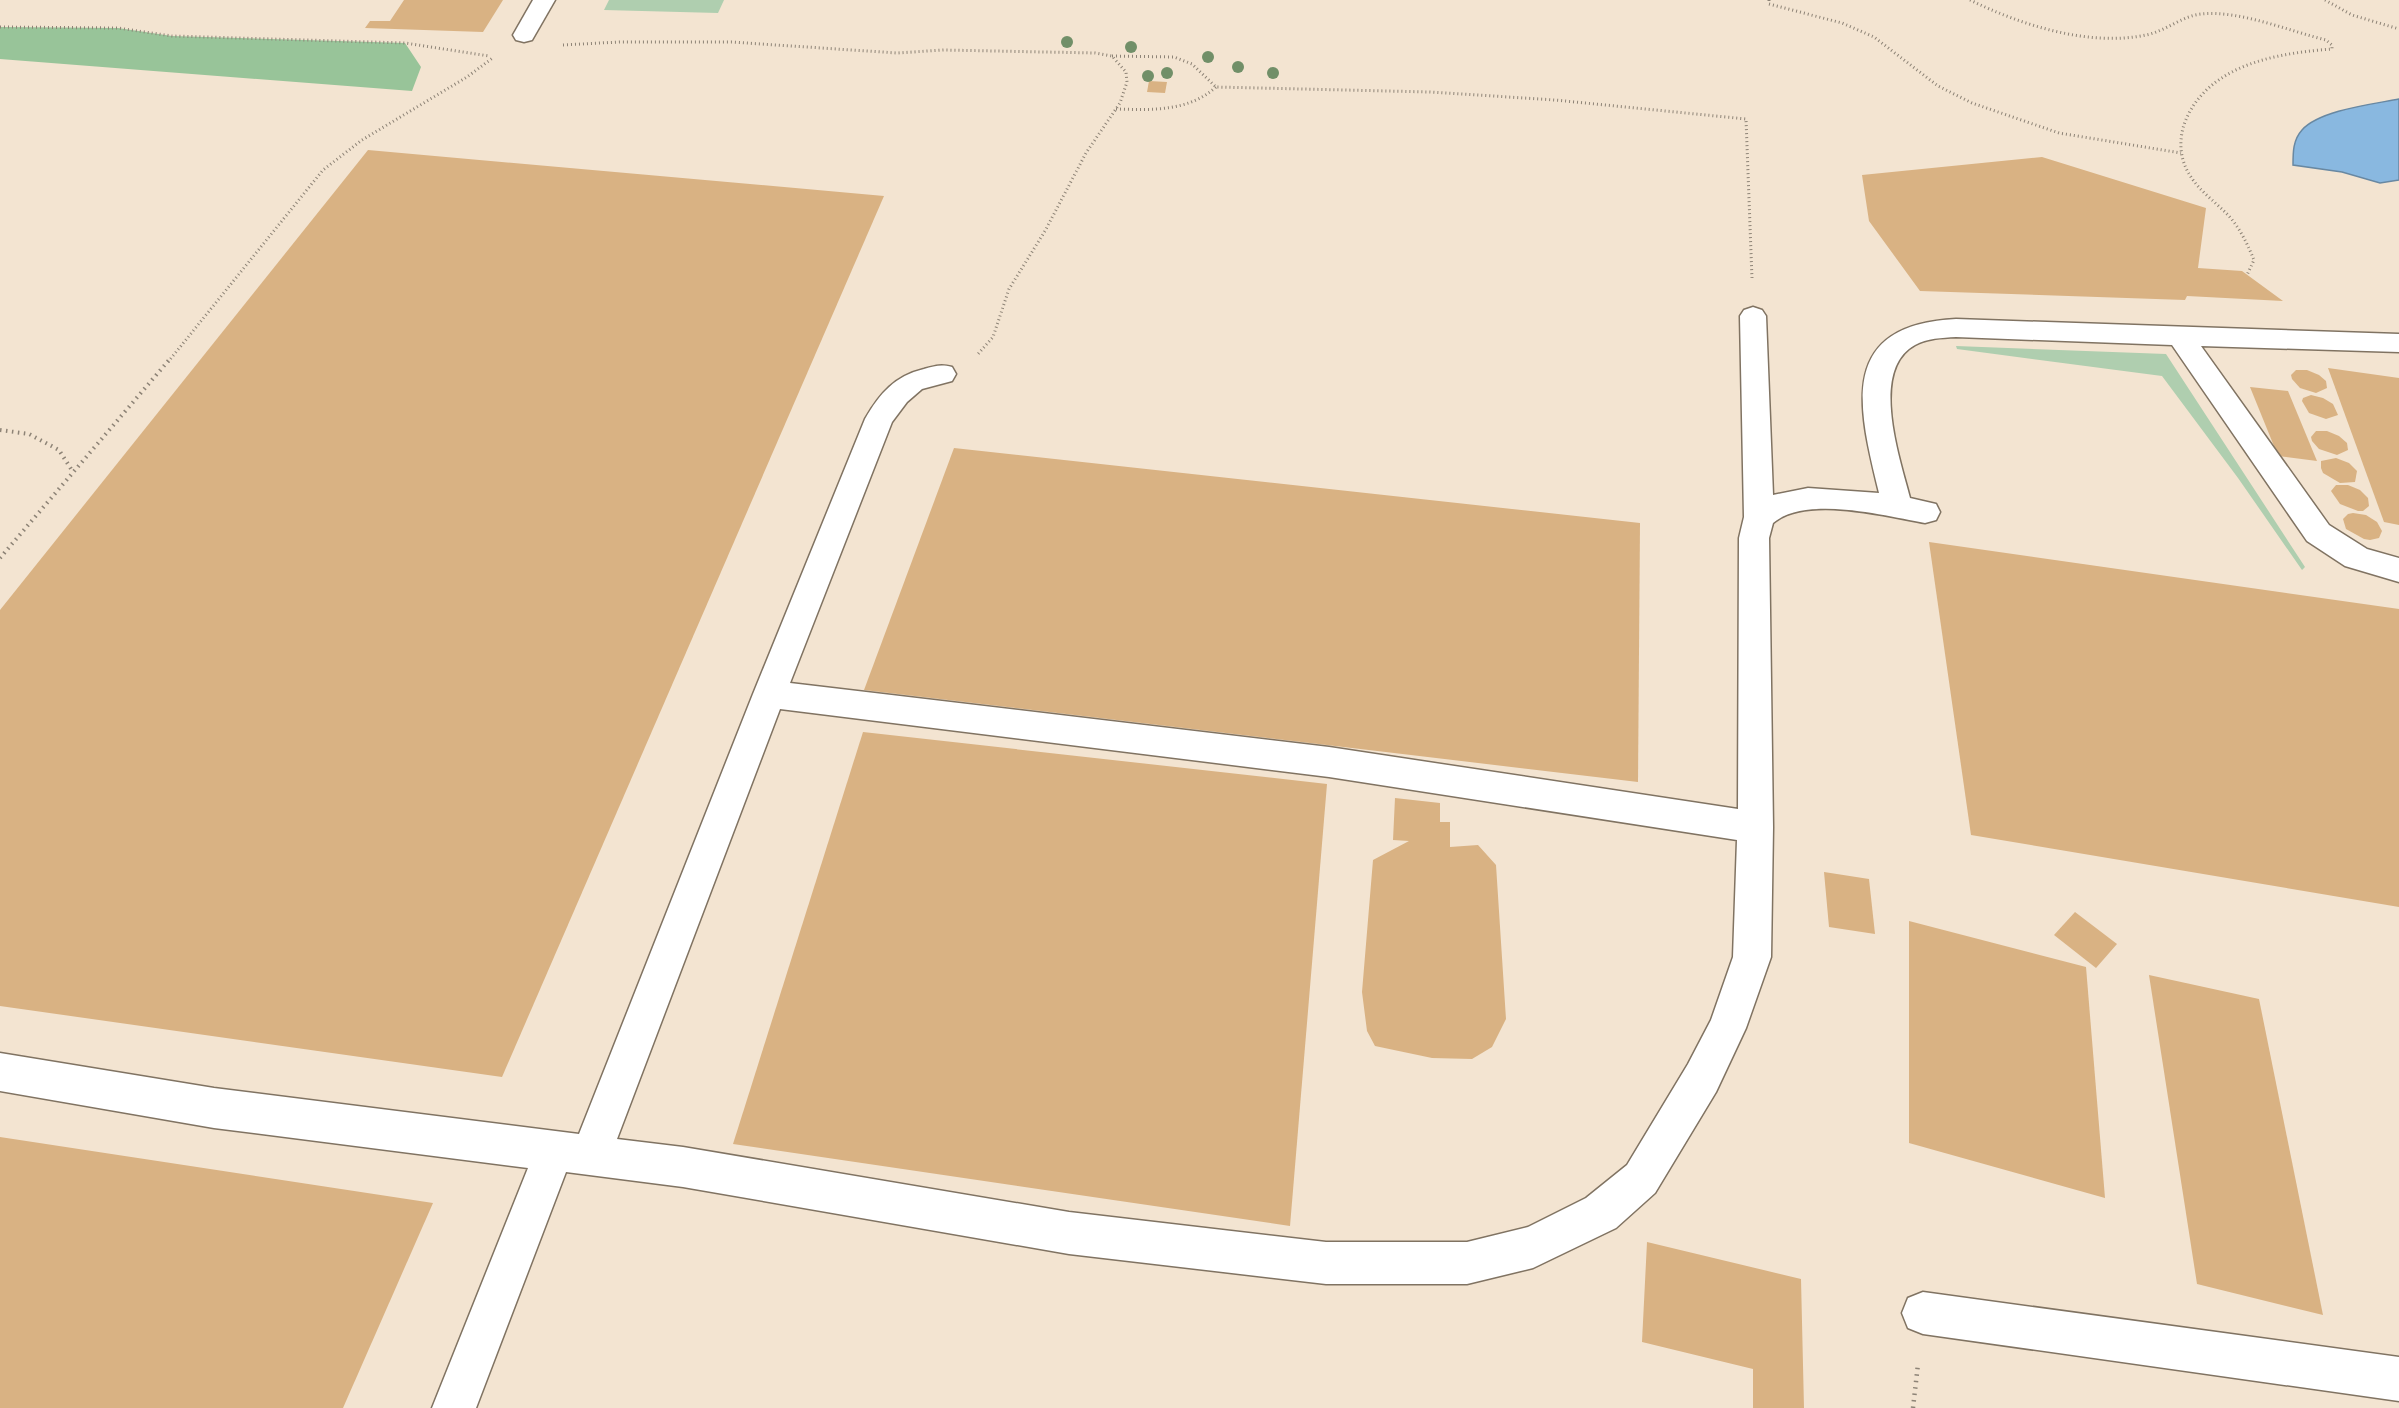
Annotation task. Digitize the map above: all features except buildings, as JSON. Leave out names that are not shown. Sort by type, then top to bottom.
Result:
[{"type":"lane","points":[[524,35],[544,0]]},
{"type":"lane","points":[[0,1072],[214,1108],[683,1167],[1069,1233],[1326,1263],[1467,1263],[1533,1246],[1601,1213],[1641,1179],[1702,1078],[1727,1028],[1752,957],[1755,827],[1754,538],[1759,517],[1753,316]]},
{"type":"lane","points":[[1759,517],[1775,506],[1806,500],[1866,502],[1911,510],[1875,406],[1879,374],[1888,355],[1900,342],[1929,329],[1956,328],[2399,343]]},
{"type":"lane","points":[[2179,335],[2318,533],[2367,564],[2399,570]]},
{"type":"lane","points":[[454,1408],[572,1153],[769,694],[879,419],[897,395],[913,381],[942,374]]},
{"type":"lane","points":[[769,694],[1329,762],[1755,827]]},
{"type":"lane","points":[[1923,1313],[2399,1379]]},
{"type":"path","points":[[1769,0],[1769,4],[1842,23],[1874,37],[1938,86],[1972,104],[2059,133],[2181,153]]},
{"type":"path","points":[[1970,0],[2018,21],[2069,32],[2128,37],[2145,35],[2168,27],[2189,15],[2210,14],[2326,40],[2332,45],[2332,49],[2296,51],[2262,59],[2229,74],[2206,90],[2188,111],[2181,132],[2181,153],[2189,174],[2230,216],[2244,237],[2254,260],[2247,275]]},
{"type":"path","points":[[2325,0],[2352,15],[2399,28]]},
{"type":"path","points":[[0,27],[118,28],[172,36],[405,43],[494,57],[467,78],[362,140],[323,170],[166,363],[0,558]]},
{"type":"path","points":[[560,45],[618,42],[731,42],[857,52],[897,53],[944,50],[1178,57],[1192,65],[1206,81],[1216,87],[1430,92],[1555,100],[1746,119],[1753,316]]},
{"type":"path","points":[[942,374],[973,361],[993,337],[1009,289],[1045,231],[1086,153],[1116,109],[1127,82],[1126,72],[1112,56]]},
{"type":"path","points":[[1116,109],[1138,110],[1178,106],[1210,94],[1216,87]]},
{"type":"path","points":[[0,430],[29,434],[58,450],[73,472]]},
{"type":"green space","points":[[609,0],[724,0],[718,13],[604,10]]},
{"type":"green space","points":[[0,27],[118,28],[172,36],[405,43],[421,67],[412,91],[0,59]]},
{"type":"green space","points":[[1956,346],[2166,354],[2305,567],[2302,570],[2238,478],[2162,376],[1957,349]]},
{"type":"water","points":[[2399,99],[2399,180],[2380,183],[2342,172],[2293,165],[2295,142],[2302,130],[2310,123],[2321,117],[2348,109]]}]
